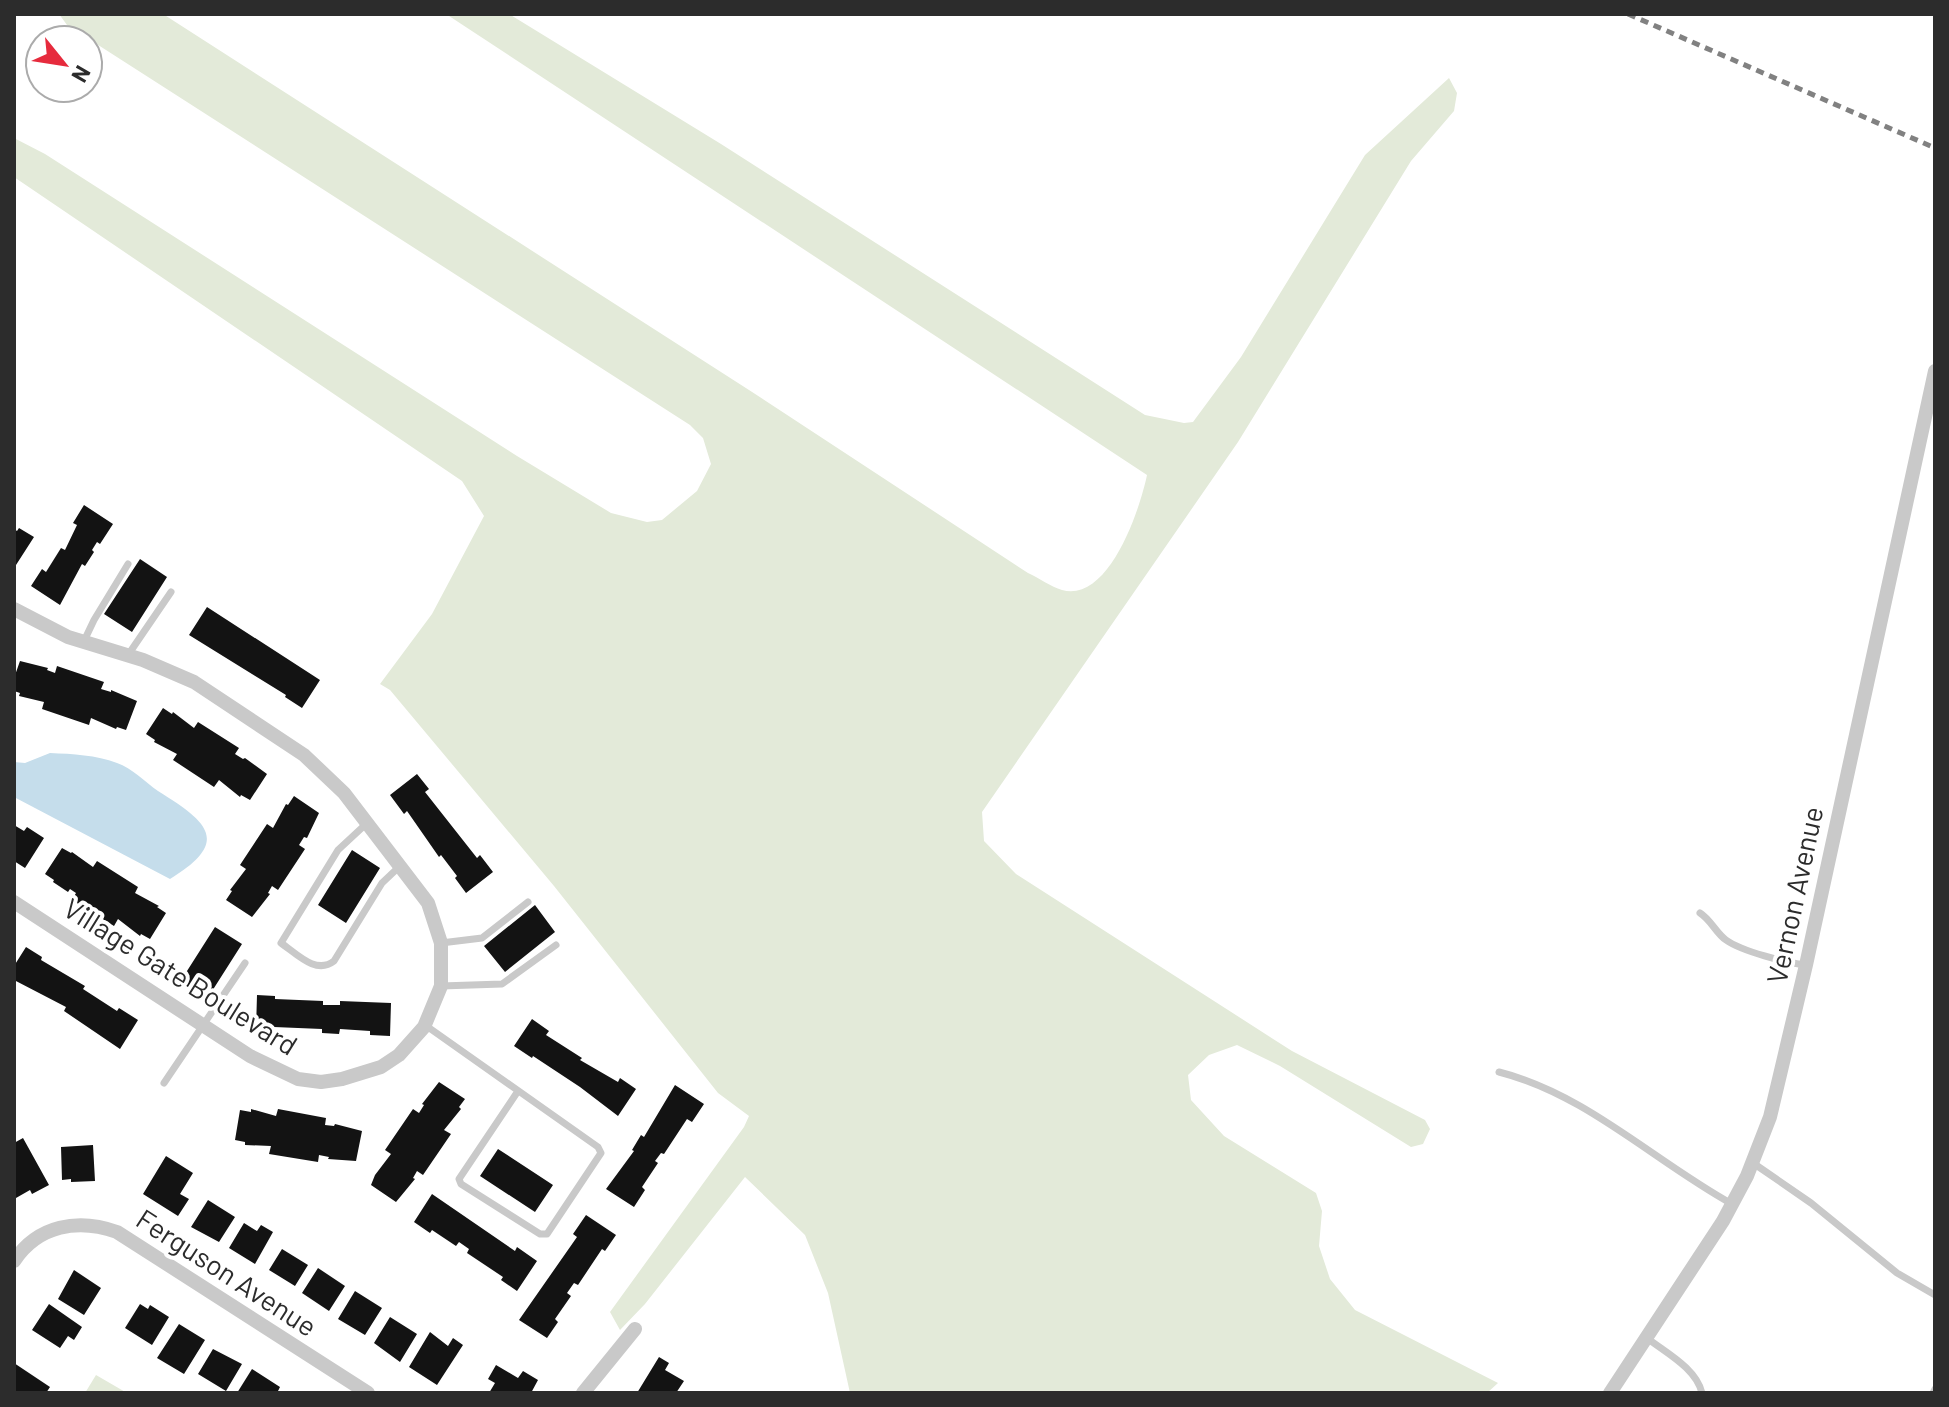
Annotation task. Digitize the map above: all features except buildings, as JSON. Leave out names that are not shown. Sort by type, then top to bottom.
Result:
[{"type":"street","name":"Vernon Avenue","points":[[1610,1393],[1732,1204],[1753,1163],[1770,1117],[1934,376]]},
{"type":"street","name":"Village Gate Boulevard","points":[[14,609],[68,637],[165,668],[194,682],[304,755],[338,786],[428,903],[441,943],[441,986],[425,1025],[411,1044],[381,1067],[321,1082],[298,1079],[203,1025],[14,902]]},
{"type":"street","name":"Ferguson Avenue","points":[[14,1261],[28,1244],[45,1232],[64,1225],[83,1223],[117,1232],[368,1393]]},
{"type":"street","points":[[583,1393],[635,1329]]},
{"type":"lane","points":[[84,641],[128,564]]},
{"type":"lane","points":[[128,655],[171,592]]},
{"type":"lane","points":[[366,824],[338,850],[281,943],[317,967],[325,967],[334,961],[382,883],[400,866]]},
{"type":"lane","points":[[441,943],[482,938],[528,902]]},
{"type":"lane","points":[[1700,913],[1710,919],[1726,940],[1783,962],[1806,965]]},
{"type":"lane","points":[[441,986],[502,984],[556,945]]},
{"type":"lane","points":[[164,1083],[245,963]]},
{"type":"lane","points":[[425,1025],[598,1147],[601,1153],[547,1234],[540,1234],[461,1184],[459,1179],[518,1091]]},
{"type":"lane","points":[[1499,1072],[1532,1080],[1562,1095],[1694,1183],[1732,1204]]},
{"type":"lane","points":[[1753,1163],[1811,1203],[1897,1273],[1935,1295]]},
{"type":"lane","points":[[1647,1338],[1699,1381],[1702,1393]]},
{"type":"green space","points":[[59,14],[163,14],[1028,573],[1062,590],[1079,590],[1094,582],[1108,568],[1129,530],[1147,475],[446,14],[509,14],[721,144],[1145,415],[1184,423],[1193,422],[1241,357],[1365,155],[1449,78],[1457,93],[1454,111],[1411,161],[1238,442],[982,812],[984,841],[1016,874],[1292,1051],[1425,1120],[1430,1129],[1423,1144],[1411,1147],[1280,1066],[1237,1045],[1209,1055],[1188,1075],[1191,1100],[1224,1136],[1316,1193],[1322,1211],[1319,1246],[1330,1279],[1355,1310],[1498,1383],[1487,1393],[850,1393],[828,1293],[805,1235],[745,1177],[645,1304],[620,1330],[610,1312],[749,1116],[718,1093],[554,886],[390,690],[380,684],[432,614],[484,516],[462,481],[14,177],[14,138],[45,154],[611,513],[647,522],[662,520],[697,491],[711,464],[703,438],[690,425],[104,49],[104,24],[66,24]]},
{"type":"green space","points":[[96,1375],[127,1393],[85,1393]]},
{"type":"water","points":[[50,753],[101,758],[123,765],[200,822],[207,842],[201,853],[190,866],[170,879],[14,797],[14,762],[25,763]]},
{"type":"railway","points":[[1628,14],[1935,148]]}]
